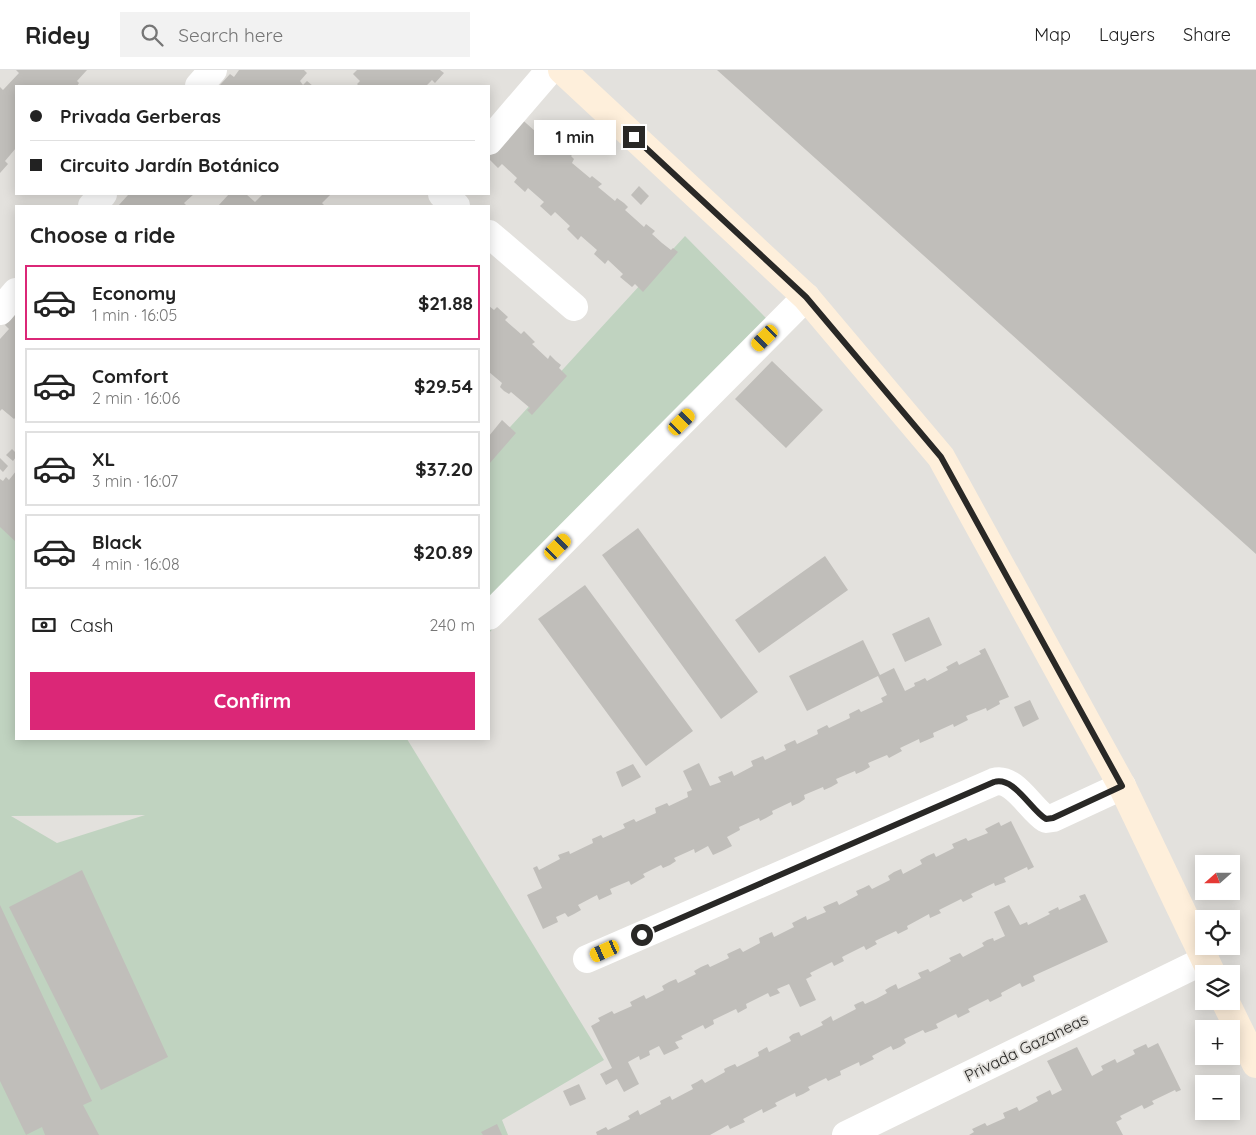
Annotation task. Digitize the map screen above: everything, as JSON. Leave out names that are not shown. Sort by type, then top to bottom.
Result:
[{"type":"street","points":[[199,85],[213,70]]},
{"type":"street","points":[[490,140],[550,70]]},
{"type":"street","points":[[562,70],[806,297],[941,457],[1122,786],[1208,965]]},
{"type":"street","points":[[93,205],[102,195]]},
{"type":"street","points":[[433,205],[442,195]]},
{"type":"street","points":[[444,195],[455,205]]},
{"type":"street","points":[[490,235],[574,307]]},
{"type":"street","points":[[0,311],[15,293]]},
{"type":"street","points":[[490,615],[806,297]]},
{"type":"street","points":[[587,959],[1000,780],[1010,784],[1046,819],[1053,818],[1122,786]]},
{"type":"street","name":"Privada Gazaneas","points":[[846,1135],[1195,973]]},
{"type":"street","points":[[1231,1010],[1254,1054]]},
{"type":"green space","points":[[685,236],[767,319],[490,632],[490,449]]},
{"type":"green space","points":[[0,523],[15,536],[15,740],[408,740],[604,1060],[502,1120],[508,1135],[0,1135]],"holes":[[[145,815],[57,843],[11,816]]]},
{"type":"building","points":[[16,70],[87,70],[77,81],[79,83],[78,85],[15,85],[15,149],[5,161],[8,164],[0,173],[0,87],[3,90],[19,73]]},
{"type":"building","points":[[239,70],[304,70],[307,73],[300,81],[303,85],[220,85],[230,74],[234,77]]},
{"type":"building","points":[[357,70],[440,70],[444,73],[435,83],[432,80],[427,85],[358,85],[360,81],[353,74]]},
{"type":"building","points":[[717,70],[1256,70],[1256,554]]},
{"type":"building","points":[[307,81],[312,85],[303,85]]},
{"type":"building","points":[[517,115],[536,132],[540,127],[549,135],[545,140],[558,151],[571,136],[581,145],[571,156],[574,159],[572,163],[590,178],[592,176],[602,184],[598,187],[615,201],[617,198],[624,203],[628,207],[625,210],[644,227],[646,224],[655,231],[652,234],[662,243],[671,250],[673,248],[678,252],[643,292],[635,284],[632,287],[620,277],[623,274],[608,260],[605,264],[594,254],[597,250],[581,236],[578,240],[567,229],[570,226],[555,212],[551,216],[540,206],[544,202],[528,188],[525,192],[514,182],[517,178],[502,164],[498,168],[490,160],[490,153]]},
{"type":"building","points":[[639,186],[649,196],[641,205],[631,195]]},
{"type":"building","points":[[128,195],[193,195],[184,203],[186,205],[119,205]]},
{"type":"building","points":[[228,195],[247,195],[255,202],[262,195],[330,195],[322,203],[324,205],[219,205]]},
{"type":"building","points":[[490,307],[494,310],[497,307],[508,317],[505,320],[521,334],[524,331],[535,342],[532,344],[548,359],[550,355],[561,365],[559,368],[567,376],[532,415],[527,410],[530,408],[511,392],[509,394],[500,387],[502,383],[490,373]]},
{"type":"building","points":[[15,314],[14,419],[2,409],[0,411],[0,339],[9,329],[5,325]]},
{"type":"building","points":[[772,361],[823,410],[786,448],[735,399]]},
{"type":"building","points":[[502,420],[516,433],[490,463],[490,435]]},
{"type":"building","points":[[12,449],[15,452],[15,458],[13,461],[6,455]]},
{"type":"building","points":[[0,458],[8,466],[3,472],[0,469]]},
{"type":"building","points":[[15,472],[15,541],[0,527],[0,479],[3,481],[6,477],[9,480]]},
{"type":"building","points":[[638,528],[758,692],[721,719],[602,555]]},
{"type":"building","points":[[825,556],[848,590],[759,653],[735,620]]},
{"type":"building","points":[[585,585],[693,731],[646,766],[538,619]]},
{"type":"building","points":[[929,617],[942,645],[905,662],[892,634]]},
{"type":"building","points":[[863,640],[880,675],[894,668],[905,691],[915,686],[914,683],[925,678],[927,681],[948,670],[946,667],[957,661],[959,665],[981,654],[979,651],[985,648],[1009,697],[999,701],[1000,704],[987,711],[986,708],[966,716],[968,720],[954,727],[953,724],[933,733],[934,737],[920,743],[919,739],[900,748],[902,751],[889,758],[887,755],[868,763],[870,767],[863,771],[856,774],[855,771],[836,779],[838,783],[831,787],[824,790],[823,787],[804,795],[805,799],[799,803],[792,806],[791,802],[772,811],[773,814],[760,821],[759,818],[739,827],[740,830],[727,837],[732,846],[722,851],[713,855],[708,846],[695,853],[694,849],[674,858],[676,861],[670,865],[663,868],[661,865],[643,874],[645,877],[631,885],[629,881],[610,889],[612,894],[599,900],[597,895],[578,905],[581,910],[568,917],[565,913],[556,917],[558,922],[543,929],[527,895],[542,888],[533,868],[537,866],[539,870],[560,859],[558,855],[569,851],[570,854],[593,843],[592,839],[601,835],[603,838],[625,828],[623,824],[634,819],[636,822],[656,813],[655,808],[667,803],[669,806],[688,797],[687,792],[692,790],[683,771],[699,763],[710,786],[721,782],[718,777],[732,771],[734,776],[753,766],[751,761],[763,756],[765,760],[786,750],[784,745],[795,740],[797,744],[818,734],[817,730],[827,725],[829,728],[850,718],[849,714],[859,709],[861,712],[883,702],[881,698],[887,695],[878,676],[807,711],[789,676]]},
{"type":"building","points":[[1030,700],[1039,719],[1023,727],[1014,707]]},
{"type":"building","points":[[633,764],[641,777],[622,787],[616,772]]},
{"type":"building","points":[[1011,821],[1034,867],[1028,870],[1027,867],[1004,878],[1006,882],[995,886],[994,883],[971,894],[973,897],[963,902],[961,899],[939,910],[941,913],[930,918],[929,914],[907,926],[908,929],[898,934],[896,931],[875,941],[877,944],[866,950],[864,946],[842,957],[844,961],[834,966],[832,962],[810,973],[812,976],[806,979],[816,1000],[800,1007],[789,984],[777,989],[780,993],[770,997],[768,993],[746,1004],[747,1008],[738,1013],[736,1009],[713,1020],[714,1024],[705,1029],[703,1025],[681,1036],[683,1039],[675,1042],[679,1048],[664,1055],[659,1046],[649,1051],[650,1055],[640,1060],[639,1056],[628,1062],[639,1084],[624,1092],[617,1079],[606,1085],[600,1074],[612,1068],[591,1026],[600,1021],[598,1018],[612,1011],[614,1014],[632,1006],[630,1002],[644,995],[646,999],[664,990],[662,986],[669,982],[676,979],[678,983],[696,974],[694,971],[701,967],[708,964],[710,967],[729,958],[727,954],[740,948],[743,952],[760,943],[759,938],[772,932],[774,937],[794,927],[792,923],[806,916],[807,920],[826,912],[823,907],[837,901],[839,905],[858,895],[856,891],[869,885],[872,889],[890,880],[888,876],[901,869],[903,874],[922,864],[920,860],[927,856],[934,853],[936,857],[954,848],[952,844],[966,838],[968,841],[988,833],[985,829],[999,822],[1001,826]]},
{"type":"building","points":[[82,870],[168,1057],[101,1090],[9,907]]},
{"type":"building","points":[[1085,894],[1108,942],[1033,976],[1035,981],[1022,987],[1020,983],[1001,993],[1002,996],[990,1002],[988,999],[968,1009],[970,1012],[958,1018],[956,1014],[936,1024],[938,1028],[925,1033],[923,1030],[904,1039],[906,1043],[900,1047],[893,1050],[891,1046],[872,1056],[874,1059],[860,1066],[859,1062],[840,1071],[841,1075],[828,1081],[826,1078],[808,1087],[810,1090],[796,1097],[795,1093],[775,1103],[777,1106],[763,1113],[762,1109],[743,1119],[745,1122],[730,1129],[728,1125],[710,1135],[597,1135],[596,1132],[606,1127],[608,1130],[630,1119],[628,1116],[638,1110],[640,1115],[661,1104],[660,1101],[670,1096],[672,1100],[693,1089],[691,1085],[702,1079],[705,1083],[725,1072],[724,1069],[728,1067],[735,1064],[737,1067],[759,1056],[758,1052],[767,1047],[769,1052],[791,1041],[789,1037],[793,1034],[799,1032],[801,1036],[823,1025],[821,1022],[831,1016],[833,1021],[856,1009],[854,1005],[863,1001],[865,1004],[887,993],[885,990],[896,984],[898,989],[921,978],[918,973],[928,969],[930,972],[951,961],[949,958],[960,953],[963,957],[984,946],[982,943],[987,940],[993,938],[994,941],[1005,936],[994,912],[1009,905],[1020,925],[1027,922],[1028,925],[1050,914],[1048,912],[1058,907],[1059,910],[1081,900],[1079,896]]},
{"type":"building","points":[[0,905],[92,1101],[83,1105],[99,1135],[45,1135],[42,1127],[26,1135],[0,1081]]},
{"type":"building","points":[[1158,1043],[1181,1090],[1176,1092],[1175,1090],[1152,1101],[1154,1104],[1144,1109],[1142,1105],[1120,1116],[1122,1119],[1116,1122],[1123,1135],[969,1135],[974,1132],[972,1129],[985,1123],[987,1126],[1005,1118],[1003,1113],[1017,1107],[1019,1111],[1038,1101],[1036,1097],[1050,1090],[1052,1095],[1062,1090],[1047,1061],[1077,1047],[1092,1076],[1103,1070],[1101,1066],[1115,1059],[1117,1063],[1135,1054],[1133,1050],[1146,1044],[1148,1048]]},
{"type":"building","points":[[579,1084],[586,1099],[570,1106],[563,1091]]},
{"type":"building","points":[[497,1124],[502,1135],[483,1135],[481,1132]]},
{"type":"route","points":[[634,137],[806,297],[941,457],[1122,786],[1053,818],[1046,819],[1010,784],[1000,780],[642,935]]}]
